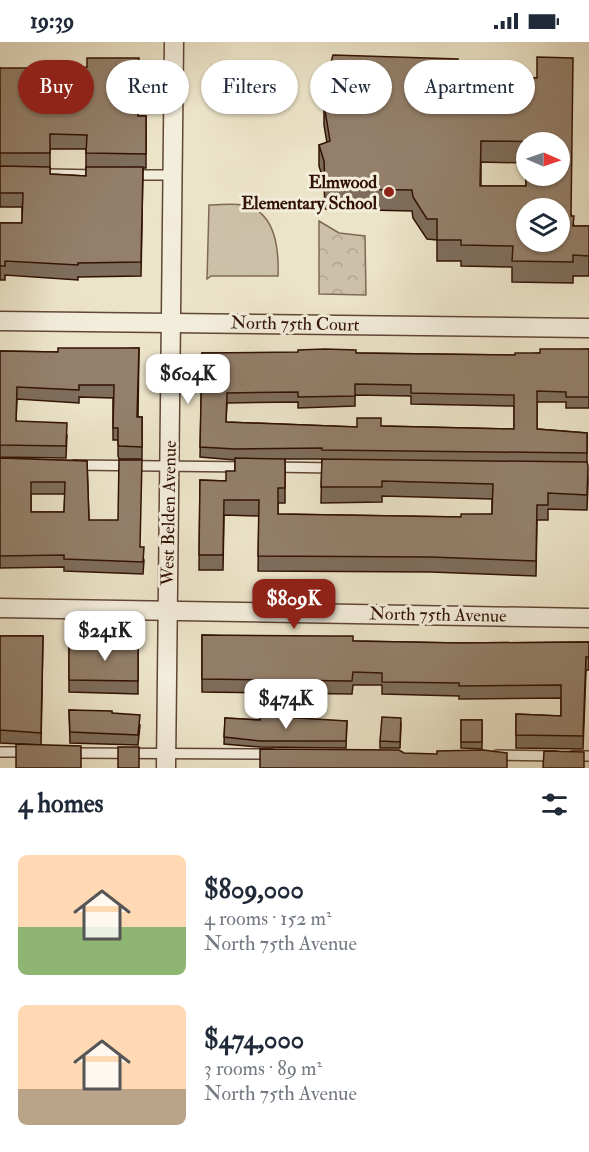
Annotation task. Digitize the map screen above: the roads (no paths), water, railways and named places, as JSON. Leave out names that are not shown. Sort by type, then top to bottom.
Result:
[{"type":"street","name":"West Belden Avenue","points":[[166,761],[174,42]]},
{"type":"street","name":"North 75th Court","points":[[0,321],[589,328]]},
{"type":"street","name":"North 75th Avenue","points":[[0,608],[168,609],[589,618]]},
{"type":"lane","points":[[34,174],[104,175]]},
{"type":"lane","points":[[127,175],[173,175]]},
{"type":"lane","points":[[68,465],[253,467]]},
{"type":"lane","points":[[265,467],[349,468]]},
{"type":"lane","points":[[0,752],[36,752]]},
{"type":"lane","points":[[59,752],[166,761],[283,754]]},
{"type":"lane","points":[[483,755],[589,756]]},
{"type":"place","name":"Elmwood Elementary School","points":[[389,192]]}]
